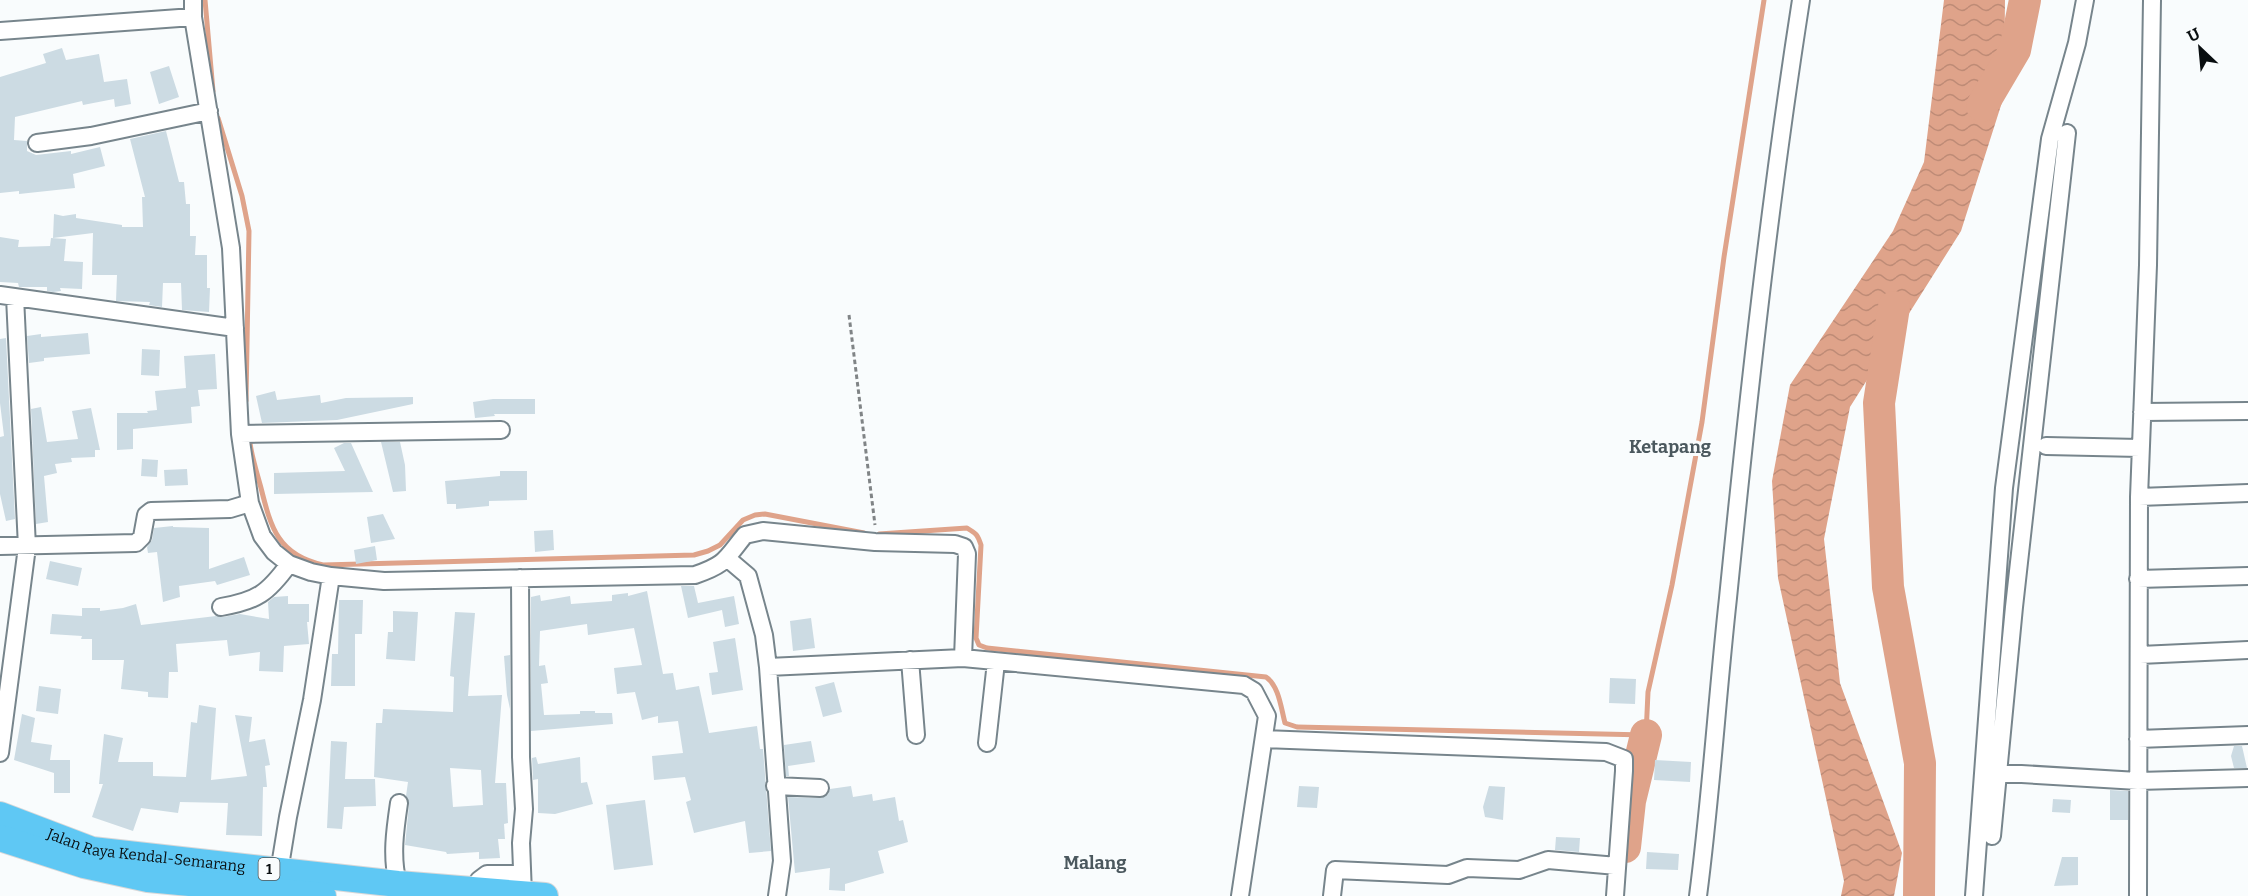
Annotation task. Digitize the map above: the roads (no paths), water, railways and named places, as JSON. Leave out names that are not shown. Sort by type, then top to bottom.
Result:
[{"type":"highway","name":"Jalan Raya Kendal-Semarang","points":[[0,815],[92,850],[229,866],[323,896]]},
{"type":"highway","name":"Jalan Raya Kendal-Semarang","points":[[0,838],[84,865],[148,879],[398,884],[466,892],[530,888]]},
{"type":"street","points":[[1698,896],[1770,219],[1802,0]]},
{"type":"street","points":[[1992,836],[1990,772],[2004,488],[2050,140],[2077,43],[2085,0]]},
{"type":"street","points":[[2138,896],[2139,497],[2148,265],[2152,0]]},
{"type":"street","points":[[0,31],[193,8],[231,248],[235,328],[246,434],[250,503],[262,536],[274,552],[289,564],[331,576],[384,581],[695,576],[716,568],[728,559],[745,535],[763,531],[875,542],[955,544],[964,547],[966,554],[963,658]]},
{"type":"street","points":[[37,143],[91,136],[209,111]]},
{"type":"street","points":[[1974,896],[2014,607],[2067,133]]},
{"type":"street","points":[[0,753],[27,547],[8,296],[235,328]]},
{"type":"street","points":[[2142,412],[2248,411]]},
{"type":"street","points":[[246,434],[501,430]]},
{"type":"street","points":[[2046,446],[2140,448]]},
{"type":"street","points":[[2139,497],[2248,493]]},
{"type":"street","points":[[0,546],[136,543],[142,537],[146,514],[152,511],[230,509],[250,503]]},
{"type":"street","points":[[728,559],[748,576],[764,634],[782,861],[777,896]]},
{"type":"street","points":[[221,607],[242,604],[258,598],[274,584],[289,564]]},
{"type":"street","points":[[278,880],[288,817],[312,700],[331,576]]},
{"type":"street","points":[[2138,579],[2248,576]]},
{"type":"street","points":[[520,578],[521,757],[524,808],[521,843],[530,888]]},
{"type":"street","points":[[2140,655],[2248,650]]},
{"type":"street","points":[[768,667],[963,658],[1244,685],[1254,691],[1267,716],[1240,896]]},
{"type":"street","points":[[910,660],[916,735]]},
{"type":"street","points":[[987,743],[996,662]]},
{"type":"street","points":[[2138,739],[2248,735]]},
{"type":"street","points":[[1264,739],[1606,752],[1618,756],[1624,759],[1624,771],[1615,896]]},
{"type":"street","points":[[1990,772],[2138,781],[2248,778]]},
{"type":"street","points":[[775,786],[820,788]]},
{"type":"street","points":[[398,884],[394,868],[394,834],[399,803]]},
{"type":"street","points":[[1332,896],[1335,870],[1448,875],[1467,868],[1519,870],[1548,860],[1617,866]]},
{"type":"water","points":[[1944,0],[2005,0],[2004,96],[1961,231],[1850,407],[1824,539],[1840,683],[1902,853],[1894,896],[1841,896],[1844,881],[1778,578],[1772,481],[1790,385],[1893,231],[1924,162]]},
{"type":"waterway","points":[[205,0],[213,91]]},
{"type":"waterway","points":[[879,534],[967,528],[976,534],[981,545],[976,638],[979,645],[987,648],[1266,677],[1277,692],[1285,723],[1297,727],[1646,735],[1648,692],[1672,585],[1702,422],[1724,257],[1764,0]]},
{"type":"waterway","points":[[1982,106],[2015,50],[2025,0]]},
{"type":"waterway","points":[[218,118],[242,196],[249,231],[246,401]]},
{"type":"waterway","points":[[1894,307],[1879,403],[1888,587],[1920,763],[1919,896]]},
{"type":"waterway","points":[[250,443],[269,516],[279,538],[296,554],[323,565],[694,555],[720,545],[743,520],[765,514],[864,533]]},
{"type":"waterway","points":[[1625,847],[1630,801],[1646,735]]},
{"type":"district","name":"Ketapang","points":[[1670,447]]},
{"type":"district","name":"Malang","points":[[1095,863]]}]
